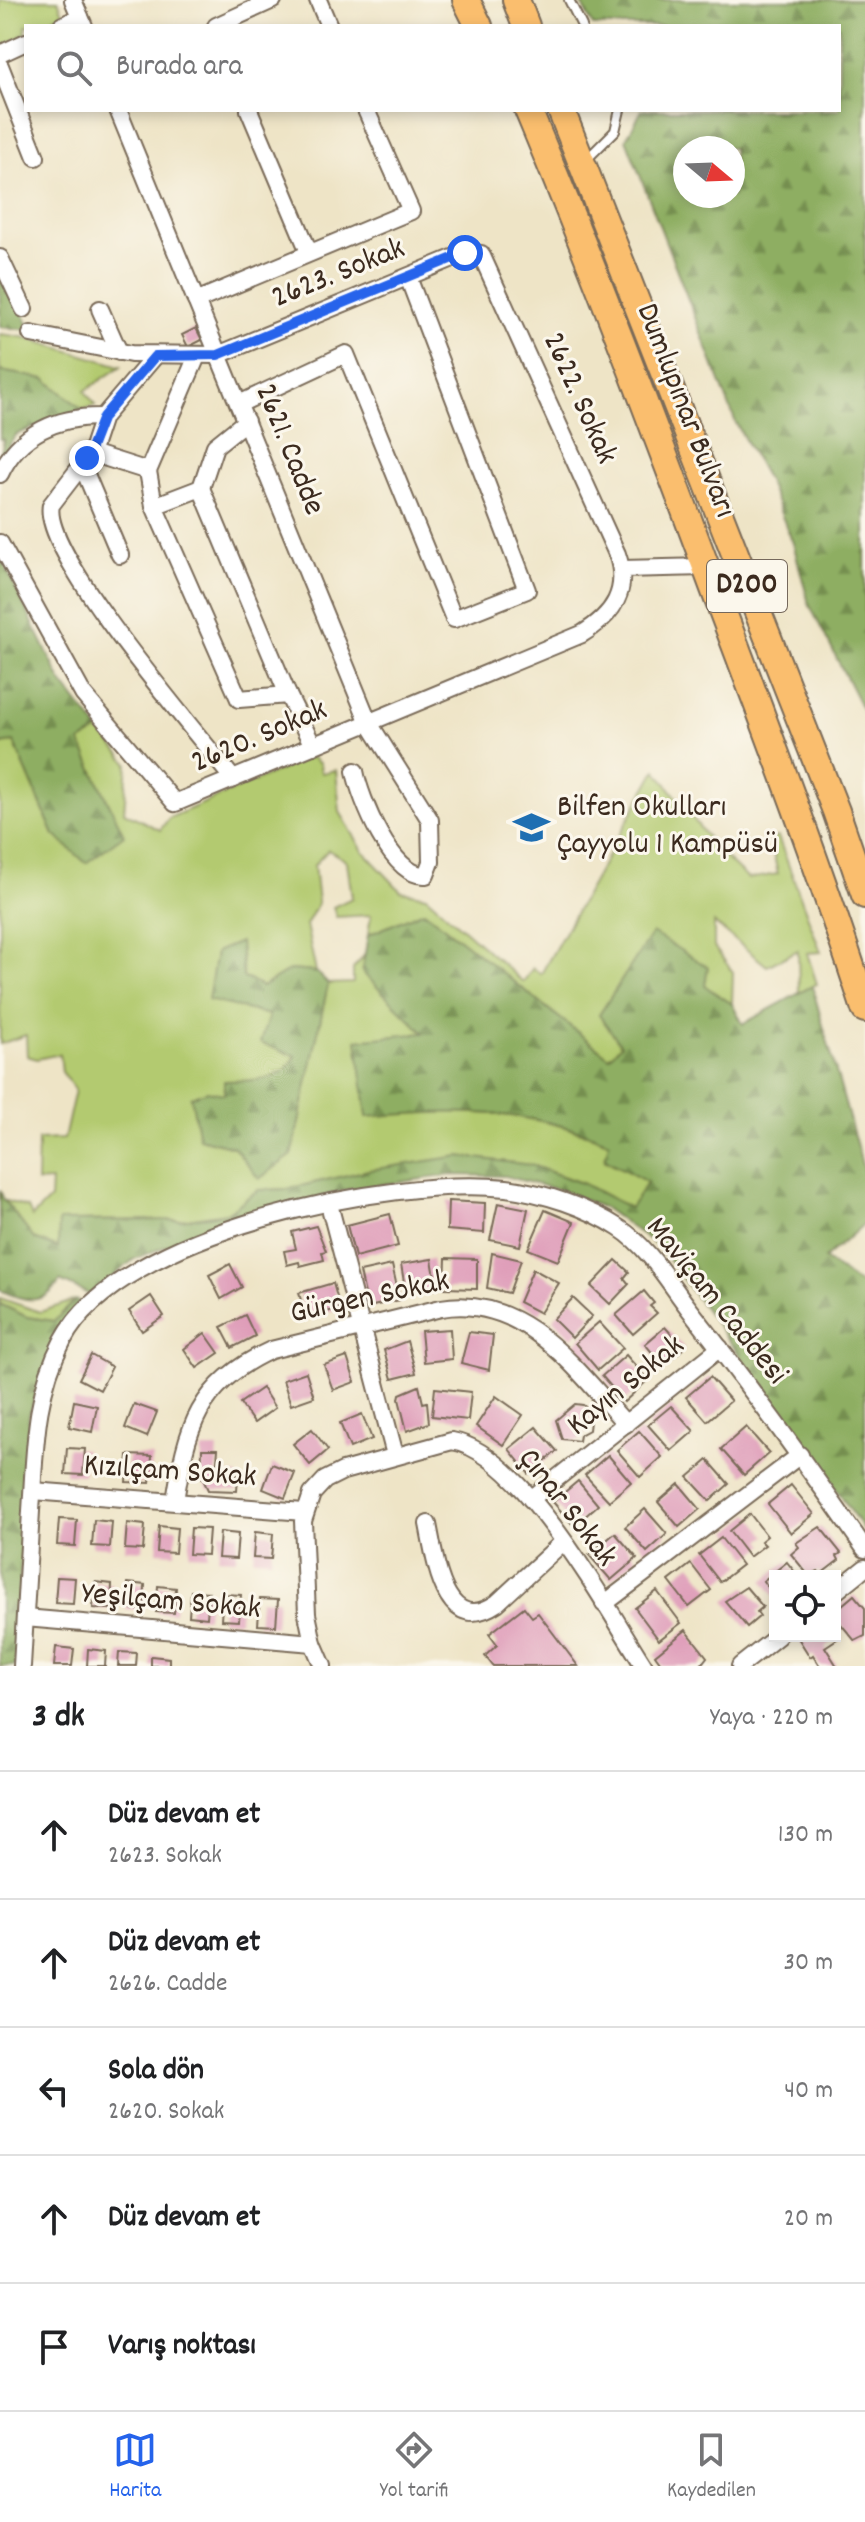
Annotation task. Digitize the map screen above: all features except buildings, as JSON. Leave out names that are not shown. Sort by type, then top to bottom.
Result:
[{"type":"highway","points":[[466,0],[478,24]]},
{"type":"highway","points":[[482,0],[492,24]]},
{"type":"highway","points":[[516,0],[528,24]]},
{"type":"highway","points":[[527,0],[529,24]]},
{"type":"highway","name":"Dumlupınar Bulvarı","points":[[529,112],[603,292],[823,881],[865,1009]]},
{"type":"highway","name":"Dumlupınar Bulvarı","points":[[562,112],[836,811],[865,895]]},
{"type":"street","points":[[73,0],[82,22]]},
{"type":"street","points":[[220,24],[273,0]]},
{"type":"street","points":[[318,0],[328,24]]},
{"type":"street","points":[[0,54],[24,43]]},
{"type":"street","points":[[0,66],[36,157]]},
{"type":"street","name":"2621. Cadde","points":[[119,112],[369,723],[430,820],[431,862],[426,875],[413,873],[378,832],[361,796],[355,771]]},
{"type":"street","points":[[250,112],[309,252]]},
{"type":"street","points":[[196,301],[411,211],[367,112]]},
{"type":"street","name":"2623. Sokak","points":[[31,334],[119,352],[155,356],[218,355],[465,253],[481,254]]},
{"type":"street","name":"2622. Sokak","points":[[481,254],[622,569]]},
{"type":"street","points":[[0,258],[24,309]]},
{"type":"street","points":[[239,404],[346,354],[454,619],[527,590],[408,277]]},
{"type":"street","points":[[100,309],[119,352]]},
{"type":"street","points":[[155,356],[103,417],[86,459],[58,492],[49,511],[63,552],[82,585],[233,779]]},
{"type":"street","points":[[197,356],[148,471],[154,506],[239,699],[288,695]]},
{"type":"street","points":[[0,474],[12,451],[25,438],[74,420],[103,417]]},
{"type":"street","points":[[246,421],[213,450],[201,488],[288,695],[313,746]]},
{"type":"street","points":[[86,459],[148,471]]},
{"type":"street","points":[[86,459],[120,555]]},
{"type":"street","points":[[154,506],[201,488]]},
{"type":"street","name":"2620. Sokak","points":[[0,543],[83,694],[175,803],[582,634],[604,619],[619,598],[622,569]]},
{"type":"street","points":[[622,569],[706,567]]},
{"type":"street","name":"Maviçam Caddesi","points":[[22,1666],[43,1387],[63,1339],[90,1303],[121,1278],[184,1246],[246,1225],[329,1204],[411,1190],[472,1187],[523,1191],[573,1206],[631,1237],[720,1348],[865,1549]]},
{"type":"street","points":[[329,1204],[395,1455]]},
{"type":"street","name":"Gürgen Sokak","points":[[175,1501],[190,1426],[230,1375],[271,1350],[458,1305],[498,1313],[532,1328],[552,1343],[626,1424]]},
{"type":"street","name":"Kayın Sokak","points":[[531,1499],[720,1348]]},
{"type":"street","name":"Çınar Sokak","points":[[304,1512],[312,1494],[325,1480],[343,1471],[436,1443],[459,1442],[492,1460],[531,1499],[563,1542],[644,1666]]},
{"type":"street","points":[[604,1604],[800,1455]]},
{"type":"street","name":"Kızılçam Sokak","points":[[33,1491],[304,1512]]},
{"type":"street","points":[[304,1512],[307,1614],[313,1643],[323,1666]]},
{"type":"street","points":[[428,1524],[443,1587],[456,1606],[471,1613],[497,1603],[563,1542]]},
{"type":"street","points":[[841,1587],[865,1568]]},
{"type":"street","name":"Yeşilçam Sokak","points":[[25,1618],[313,1643]]},
{"type":"street","points":[[740,1666],[770,1642]]},
{"type":"lane","points":[[569,0],[581,24]]},
{"type":"lane","points":[[583,163],[615,131],[620,112]]},
{"type":"green space","points":[[0,0],[58,0],[63,13],[43,24],[24,24],[24,34],[0,48]]},
{"type":"green space","points":[[580,0],[865,0],[865,714],[809,604],[793,543],[768,482],[736,423],[626,139],[641,112],[841,112],[841,24],[592,24]]},
{"type":"green space","points":[[0,266],[31,330],[0,327]]},
{"type":"green space","points":[[0,334],[22,337],[121,366],[85,391],[95,405],[83,410],[45,379],[0,371]]},
{"type":"green space","points":[[0,371],[45,379],[83,410],[17,434],[0,458],[4,439],[0,439]]},
{"type":"green space","points":[[0,556],[61,681],[99,730],[80,742],[124,835],[86,863],[54,835],[14,742],[0,744]]},
{"type":"green space","points":[[99,730],[128,763],[124,812],[160,830],[169,818],[311,757],[320,764],[321,773],[336,770],[340,812],[363,851],[401,891],[426,896],[523,982],[533,968],[541,974],[656,770],[717,850],[748,879],[778,874],[770,838],[778,837],[821,952],[807,953],[817,984],[799,993],[798,950],[767,966],[714,923],[714,947],[733,972],[732,1004],[705,986],[609,1057],[425,912],[368,935],[371,915],[336,917],[333,907],[352,898],[347,861],[328,850],[314,865],[318,903],[306,925],[316,972],[290,970],[262,987],[242,977],[216,952],[269,1015],[296,1056],[282,1072],[266,1079],[224,1081],[224,1095],[199,1138],[234,1147],[292,1155],[328,984],[353,983],[353,969],[365,954],[362,972],[425,1033],[367,1116],[430,1112],[490,1114],[550,1123],[580,1132],[610,1143],[605,1160],[648,1182],[630,1209],[584,1184],[531,1165],[369,1170],[288,1189],[258,1190],[227,1213],[181,1220],[60,1221],[59,1248],[34,1239],[4,1200],[28,1208],[32,1217],[50,1199],[51,1181],[37,1182],[38,1140],[64,1139],[75,1090],[62,1072],[60,1054],[37,1059],[27,1056],[26,1035],[0,1044],[0,744],[14,742],[54,835],[123,835],[80,742]]},
{"type":"green space","points":[[424,911],[609,1057],[621,1045],[599,1015],[652,933],[708,967],[705,986],[732,1004],[743,1024],[812,986],[865,1175],[865,1223],[824,1259],[865,1288],[865,1532],[808,1447],[658,1246],[604,1208],[563,1191],[505,1176],[451,1175],[350,1189],[221,1224],[134,1259],[91,1295],[60,1281],[40,1298],[25,1299],[0,1290],[0,1190],[4,1200],[34,1239],[58,1248],[59,1221],[181,1220],[227,1213],[258,1190],[288,1189],[369,1170],[460,1156],[531,1165],[584,1184],[630,1208],[647,1182],[605,1159],[609,1142],[579,1131],[520,1117],[460,1112],[367,1117],[357,1040],[424,1033],[362,972],[368,935]]},
{"type":"green space","points":[[240,942],[243,977],[262,987],[290,970],[316,972],[328,984],[292,1155],[259,1179],[234,1147],[199,1138],[191,1097],[207,1091],[224,1094],[224,1081],[274,1076],[290,1065],[296,1056],[260,1043],[269,1015],[208,1000],[216,952]]},
{"type":"green space","points":[[0,1298],[40,1312],[76,1300],[54,1321],[27,1317],[0,1304]]},
{"type":"green space","points":[[76,1300],[84,1306],[58,1332],[29,1415],[15,1666],[0,1666],[0,1304],[27,1317],[54,1321]]},
{"type":"place","name":"Bilfen Okulları Çayyolu 1 Kampüsü","points":[[531,827]]},
{"type":"route","points":[[87,458],[103,417],[155,356],[218,355],[465,253]]}]
